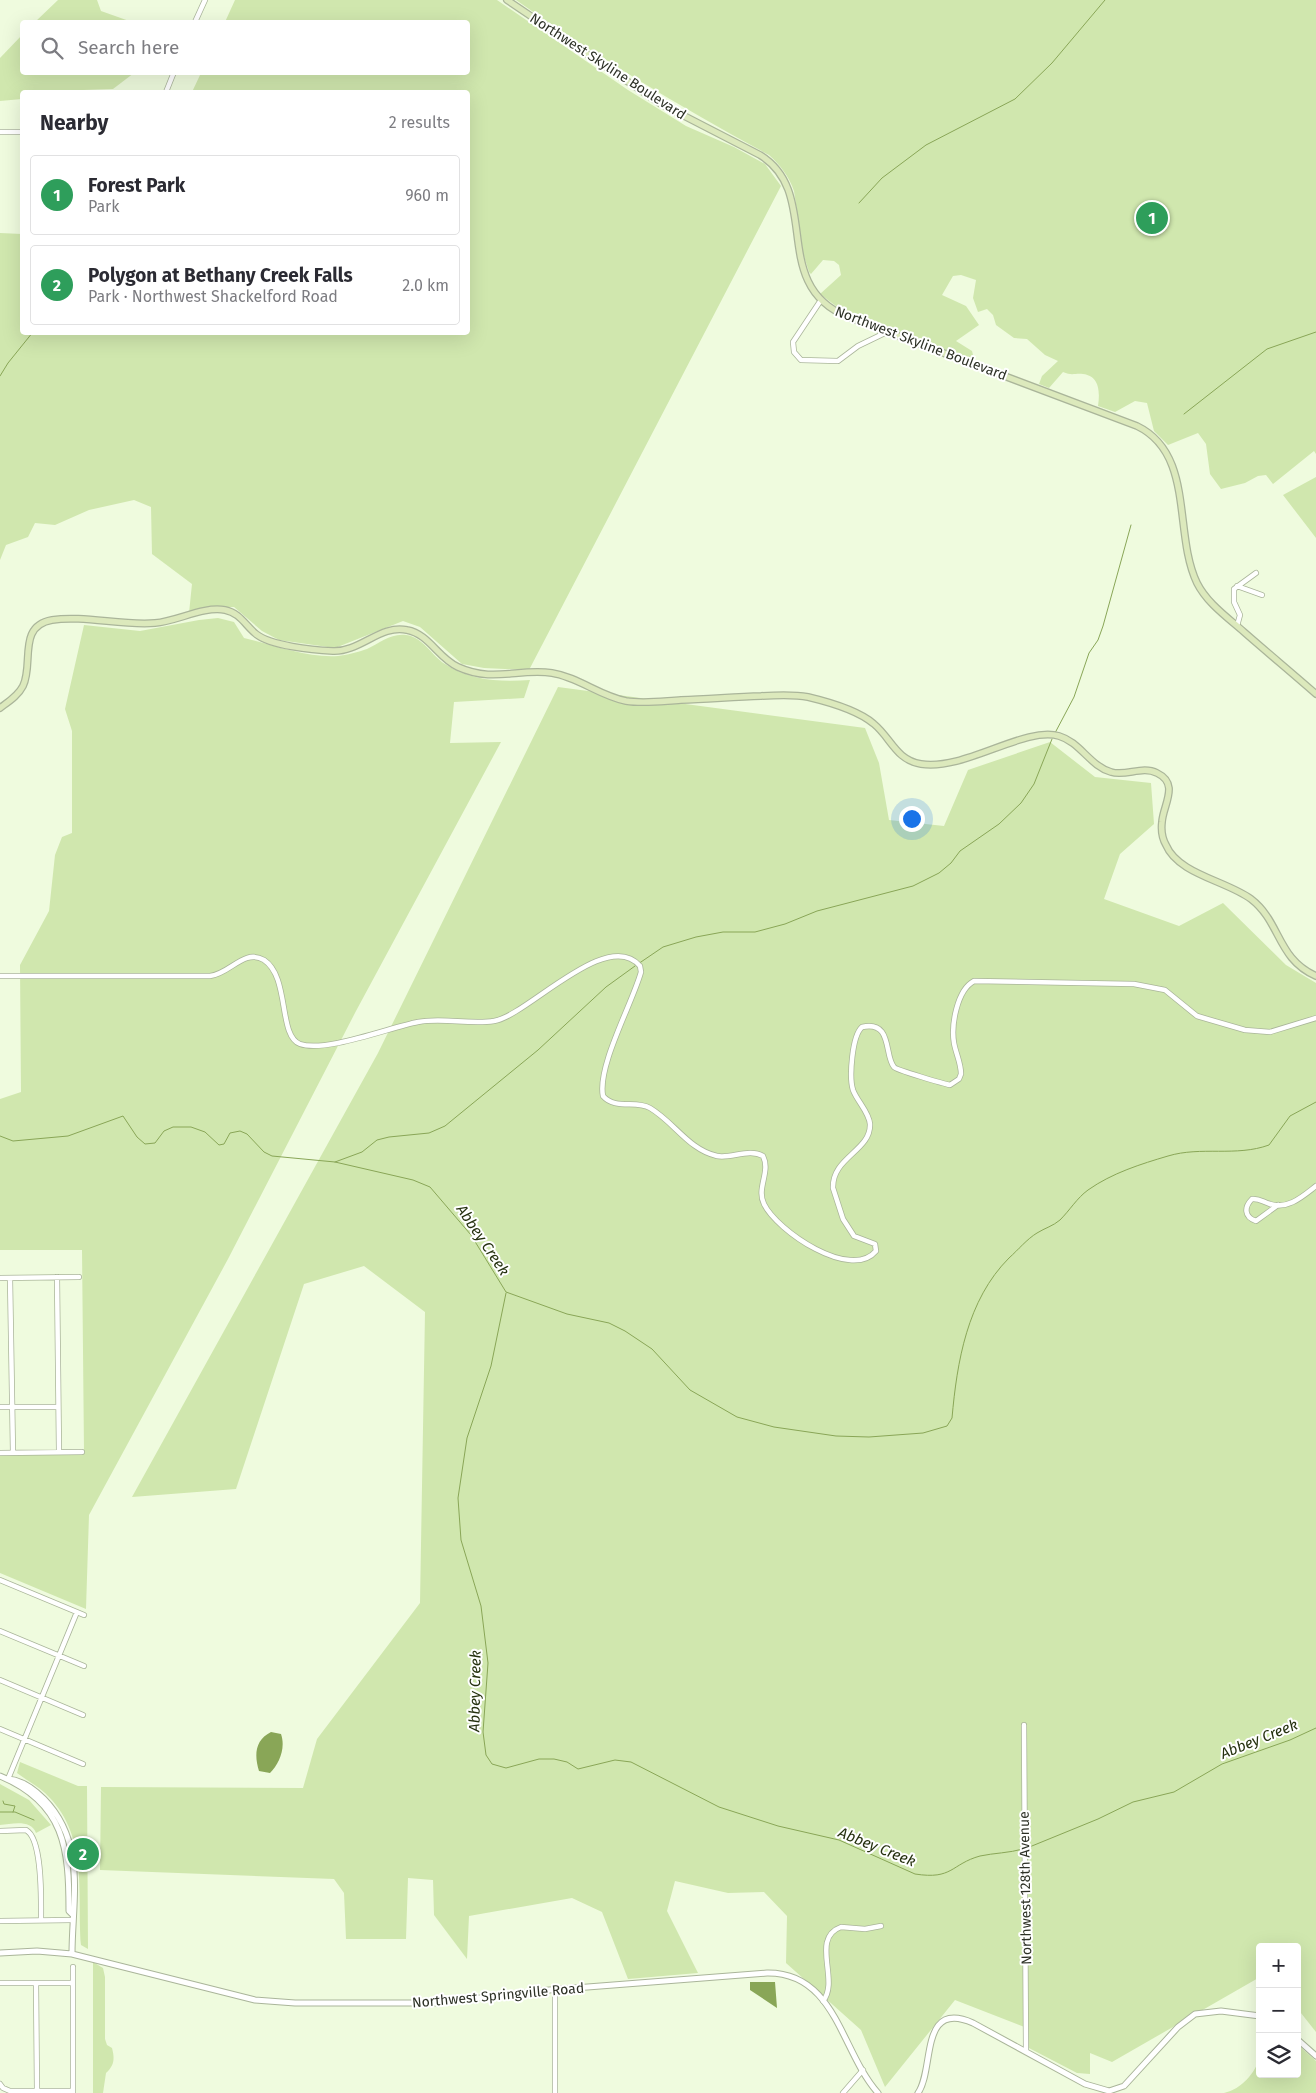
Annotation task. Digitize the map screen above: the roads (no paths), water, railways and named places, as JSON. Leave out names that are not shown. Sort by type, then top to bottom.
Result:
[{"type":"main road","name":"Northwest Skyline Boulevard","points":[[507,0],[661,104],[760,155],[774,166],[783,176],[791,195],[798,254],[804,276],[821,300],[837,313],[1137,426],[1154,435],[1162,444],[1172,462],[1189,559],[1196,580],[1204,594],[1237,626],[1316,694]]},
{"type":"main road","points":[[0,708],[17,695],[23,686],[27,674],[28,642],[34,630],[43,623],[61,620],[155,623],[221,609],[237,615],[254,632],[267,640],[327,650],[346,651],[390,630],[409,630],[421,636],[446,660],[460,668],[498,676],[553,674],[625,701],[784,695],[804,696],[867,718],[879,729],[901,756],[920,764],[938,764],[961,760],[1033,737],[1058,736],[1067,740],[1106,771],[1119,774],[1147,770],[1162,776],[1168,783],[1170,791],[1161,825],[1169,853],[1184,866],[1245,895],[1257,904],[1268,918],[1290,957],[1300,968],[1316,976]]},
{"type":"street","points":[[196,20],[205,0]]},
{"type":"street","points":[[167,90],[173,75]]},
{"type":"street","points":[[0,132],[20,132]]},
{"type":"street","points":[[821,300],[793,342],[794,352],[802,360],[838,360],[858,346],[887,332]]},
{"type":"street","points":[[1237,626],[1240,615],[1233,598],[1237,586],[1256,573]]},
{"type":"street","points":[[1237,586],[1262,595]]},
{"type":"street","points":[[0,976],[210,976],[226,972],[248,957],[256,957],[268,964],[277,976],[291,1036],[300,1044],[309,1045],[356,1039],[427,1021],[496,1021],[586,965],[605,959],[624,957],[631,959],[640,966],[641,972],[614,1044],[603,1084],[603,1096],[613,1103],[634,1104],[651,1108],[689,1142],[709,1153],[727,1156],[754,1153],[763,1156],[766,1166],[762,1196],[767,1210],[800,1241],[831,1256],[845,1259],[866,1257],[876,1251],[875,1244],[859,1238],[849,1230],[833,1188],[837,1169],[859,1146],[870,1128],[870,1122],[853,1090],[852,1083],[854,1042],[856,1034],[862,1027],[874,1028],[886,1037],[891,1061],[897,1069],[950,1085],[959,1079],[960,1074],[954,1036],[960,1000],[963,990],[974,981],[1134,984],[1156,987],[1174,997],[1198,1016],[1260,1033],[1316,1018]]},
{"type":"street","points":[[1278,1205],[1258,1198],[1252,1199],[1246,1208],[1246,1213],[1250,1219],[1256,1221],[1278,1205],[1297,1201],[1316,1186]]},
{"type":"street","points":[[57,1277],[59,1452]]},
{"type":"street","points":[[0,1278],[79,1277]]},
{"type":"street","points":[[10,1278],[13,1453]]},
{"type":"street","points":[[0,1406],[58,1407]]},
{"type":"street","points":[[0,1453],[82,1452]]},
{"type":"street","points":[[0,1580],[84,1615]]},
{"type":"street","points":[[8,1779],[77,1612]]},
{"type":"street","points":[[0,1631],[84,1666]]},
{"type":"street","points":[[0,1680],[83,1715]]},
{"type":"street","name":"Northwest 128th Avenue","points":[[1024,1725],[1026,2051]]},
{"type":"street","points":[[0,1729],[83,1764]]},
{"type":"street","points":[[0,1776],[24,1784],[40,1796],[65,1829],[74,1864],[75,1911],[72,1917],[72,1954]]},
{"type":"street","points":[[0,1831],[26,1830],[31,1834],[40,1869],[41,1920]]},
{"type":"street","points":[[0,1921],[72,1917]]},
{"type":"street","points":[[823,2001],[830,1992],[827,1942],[833,1932],[841,1927],[865,1929],[881,1926]]},
{"type":"street","name":"Northwest Springville Road","points":[[0,1953],[47,1951],[72,1954],[268,2002],[425,2003],[556,1989],[779,1973],[794,1976],[804,1981],[823,2001],[878,2093]]},
{"type":"street","points":[[0,2084],[8,2091],[73,2092],[73,1966]]},
{"type":"street","points":[[0,1983],[72,1982]]},
{"type":"street","points":[[36,1983],[37,2091]]},
{"type":"street","points":[[555,2093],[556,1989]]},
{"type":"street","points":[[918,2093],[925,2077],[931,2038],[936,2029],[945,2020],[960,2018],[968,2021],[1085,2084],[1109,2091],[1124,2086],[1178,2027],[1195,2014],[1222,2011],[1256,2015]]},
{"type":"street","points":[[1301,2043],[1316,2056]]},
{"type":"street","points":[[843,2093],[863,2070]]},
{"type":"waterway","points":[[859,203],[882,178],[926,145],[1015,99],[1052,63],[1105,0]]},
{"type":"waterway","points":[[1184,414],[1267,349],[1316,332]]},
{"type":"waterway","points":[[0,376],[31,335]]},
{"type":"waterway","points":[[1055,733],[1074,697],[1089,653],[1098,640],[1131,525]]},
{"type":"waterway","points":[[638,964],[663,947],[696,937],[723,932],[755,932],[785,924],[817,911],[913,886],[939,873],[951,863],[960,851],[999,824],[1021,803],[1034,784],[1052,739]]},
{"type":"waterway","points":[[335,1162],[362,1152],[377,1140],[429,1133],[445,1126],[538,1050],[606,987],[635,966]]},
{"type":"waterway","points":[[0,1136],[13,1141],[68,1136],[123,1116],[137,1137],[145,1144],[155,1143],[164,1131],[173,1127],[191,1127],[205,1132],[219,1145],[224,1144],[230,1133],[240,1131],[247,1134],[264,1152],[272,1156],[335,1162],[413,1180],[430,1187],[471,1235],[506,1292],[567,1314],[609,1323],[625,1331],[652,1349],[690,1390],[737,1417],[774,1427],[836,1436],[869,1437],[923,1433],[947,1426],[952,1418],[961,1354],[974,1312],[983,1293],[1009,1258],[1026,1241],[1060,1220],[1088,1190],[1117,1174],[1180,1153],[1257,1149],[1269,1145],[1290,1116],[1316,1102]]},
{"type":"waterway","name":"Abbey Creek","points":[[506,1293],[491,1366],[467,1438],[458,1498],[461,1540],[481,1606],[488,1663],[483,1732],[486,1755],[492,1764],[506,1768],[539,1759],[554,1759],[567,1762],[578,1769],[615,1760],[631,1762],[719,1807],[778,1826],[839,1840],[915,1874],[937,1875],[945,1873],[970,1859],[1023,1849]]},
{"type":"waterway","name":"Abbey Creek","points":[[1027,1848],[1098,1819],[1133,1802],[1174,1792],[1222,1764],[1290,1740],[1316,1728]]},
{"type":"waterway","points":[[3,1801],[4,1804],[15,1806],[13,1812]]},
{"type":"waterway","points":[[0,1812],[15,1812],[34,1820]]},
{"type":"place","name":"Forest Park","points":[[1152,218]]},
{"type":"place","name":"Polygon at Bethany Creek Falls","points":[[83,1854]]}]
